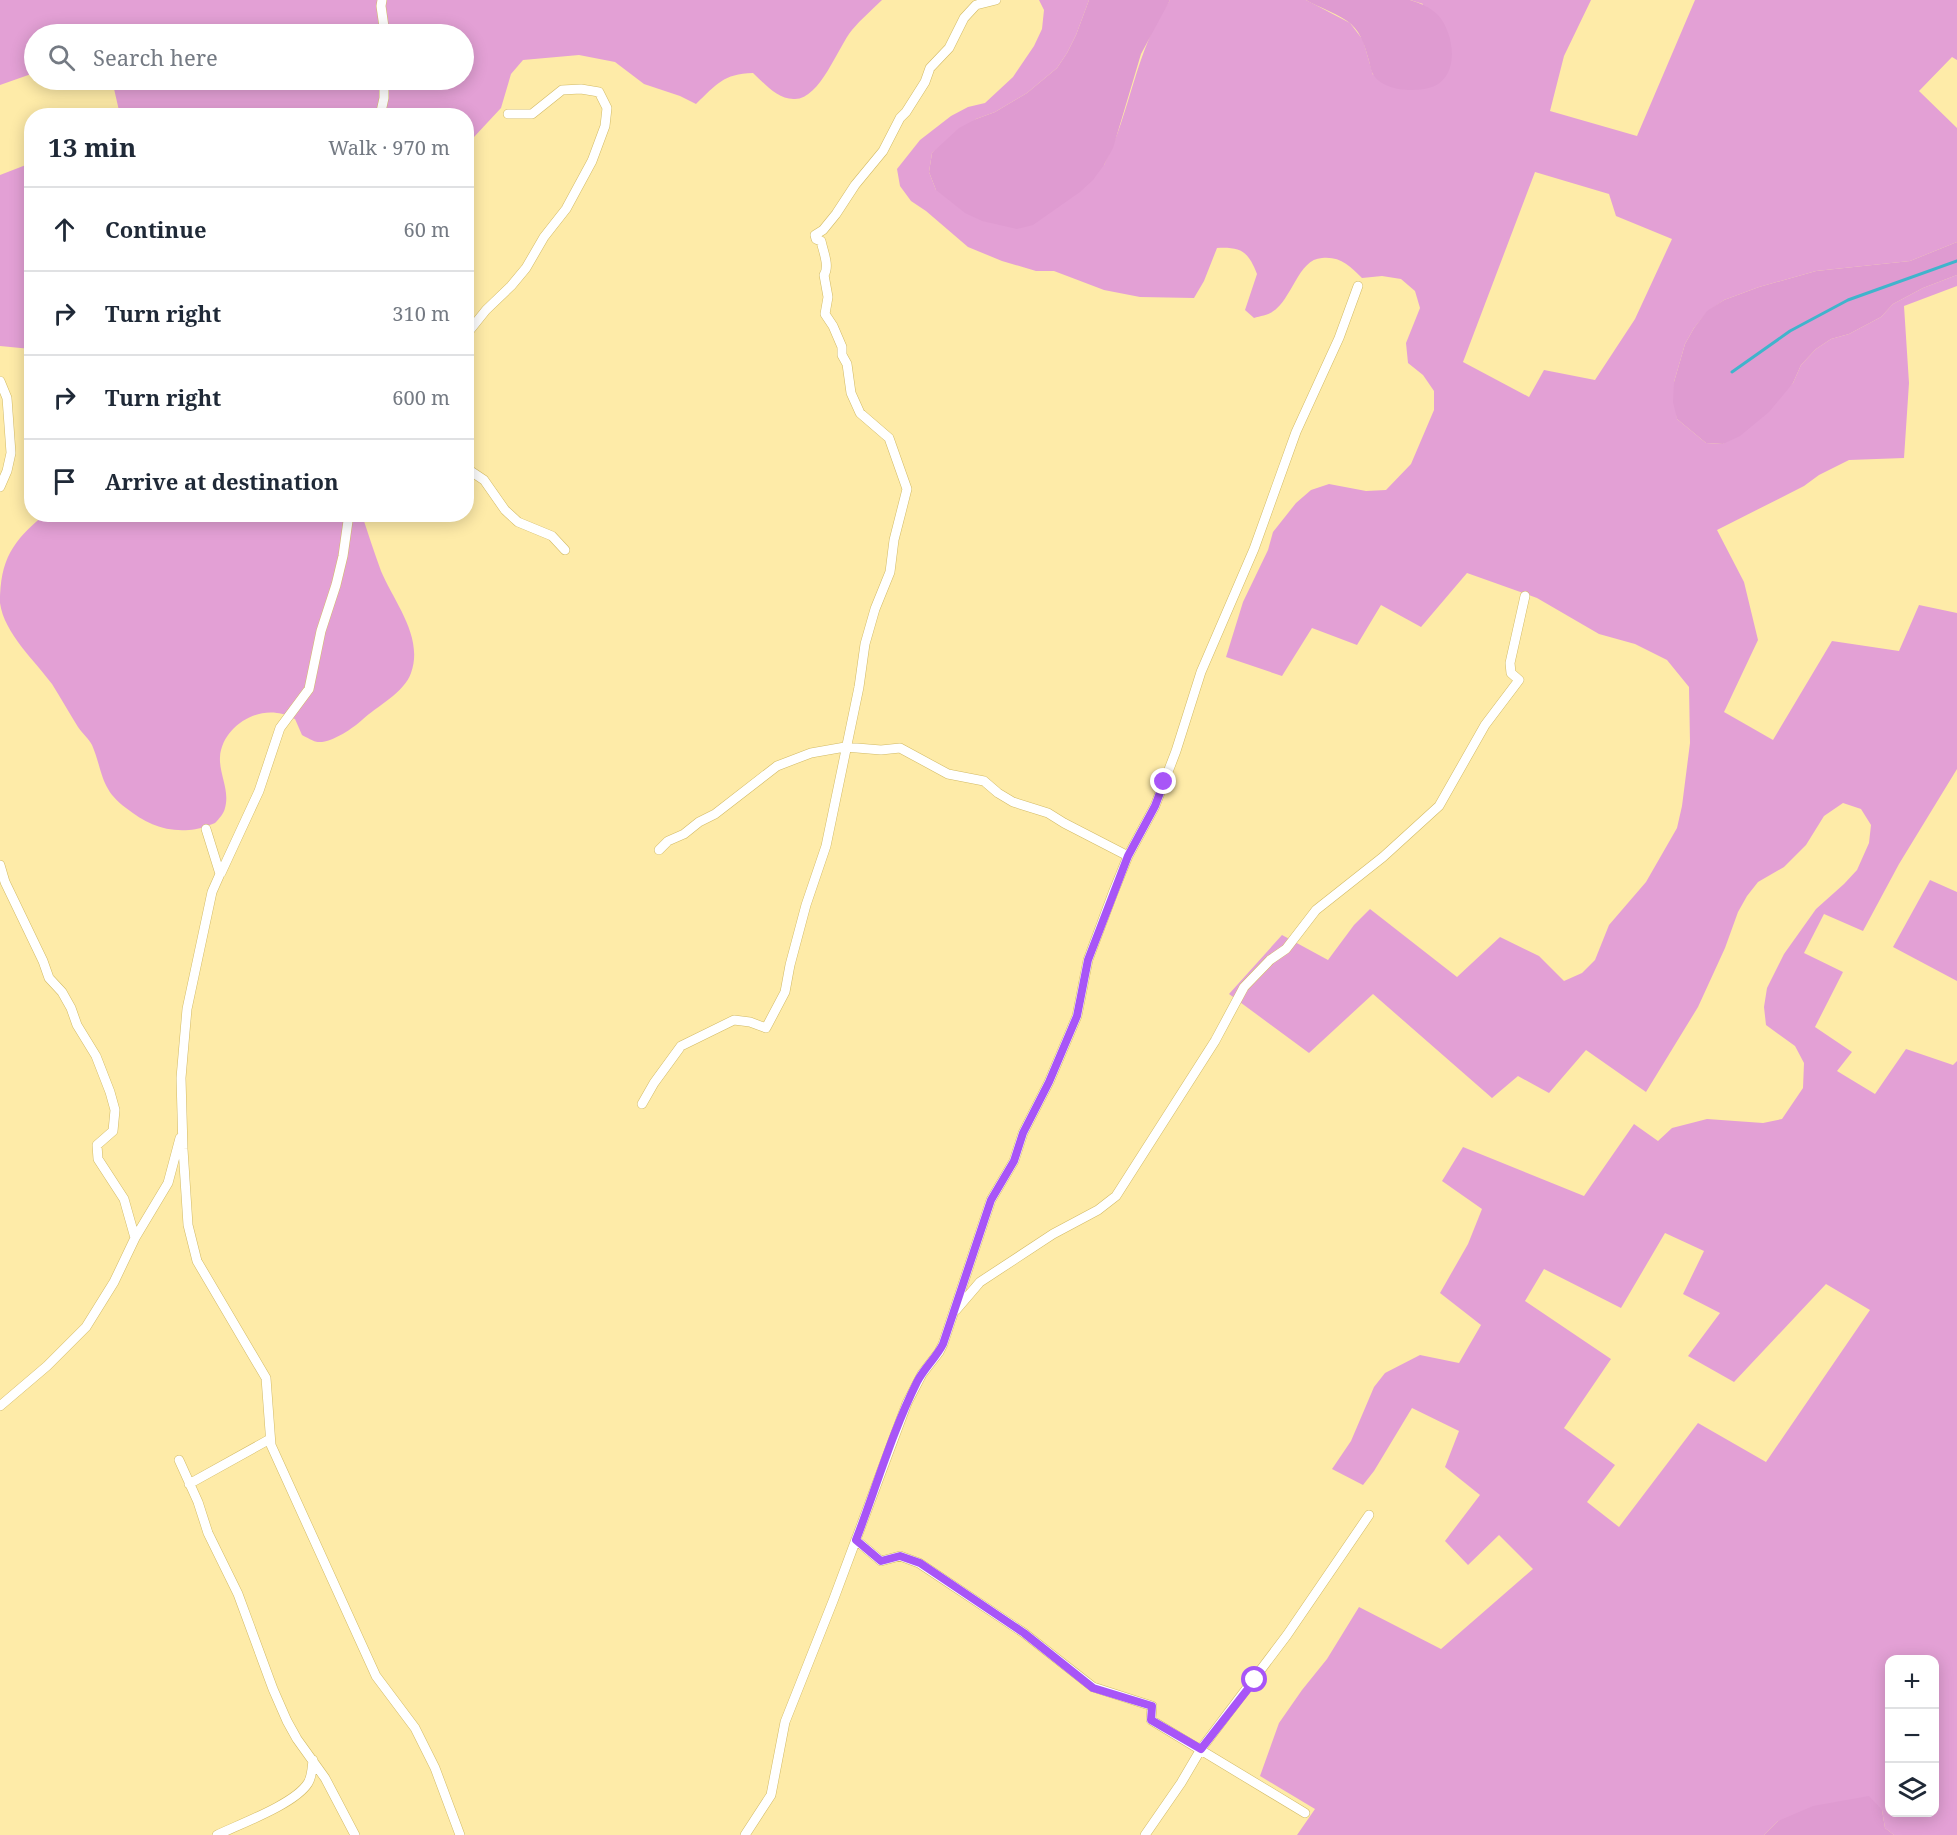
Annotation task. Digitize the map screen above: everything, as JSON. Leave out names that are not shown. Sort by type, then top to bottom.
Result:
[{"type":"street","points":[[382,0],[384,24]]},
{"type":"street","points":[[642,1104],[681,1046],[734,1020],[750,1022],[766,1028],[785,992],[806,905],[826,846],[859,687],[865,644],[875,609],[890,572],[894,540],[907,489],[889,438],[860,413],[851,393],[842,346],[825,314],[828,297],[824,275],[827,266],[821,240],[816,239],[815,235],[823,230],[836,214],[855,185],[883,151],[900,118],[925,82],[930,68],[949,48],[964,18],[976,5],[996,0]]},
{"type":"street","points":[[474,325],[526,268],[544,237],[566,209],[591,161],[605,126],[607,108],[600,92],[581,89],[562,90],[532,114],[508,114]]},
{"type":"street","points":[[382,108],[384,90]]},
{"type":"street","points":[[745,1835],[771,1795],[785,1722],[907,1403],[922,1374],[939,1352],[991,1200],[1014,1161],[1023,1133],[1049,1082],[1077,1016],[1088,960],[1128,856],[1155,806],[1176,751],[1201,672],[1254,549],[1296,432],[1339,338],[1358,286]]},
{"type":"street","points":[[0,381],[8,398],[11,453],[0,487]]},
{"type":"street","points":[[474,473],[484,480],[505,510],[518,522],[552,536],[566,550]]},
{"type":"street","points":[[348,522],[343,556],[321,631],[309,689],[280,728],[259,791],[213,892],[187,1009],[181,1078],[188,1225],[197,1262],[266,1378],[271,1445],[376,1676],[416,1728],[435,1768],[460,1835]]},
{"type":"street","points":[[953,1314],[980,1282],[1053,1234],[1098,1210],[1116,1196],[1200,1065],[1244,987],[1270,960],[1286,949],[1316,909],[1383,857],[1439,806],[1485,725],[1519,681],[1511,673],[1510,663],[1525,596]]},
{"type":"street","points":[[659,850],[668,841],[684,834],[699,822],[715,814],[777,766],[811,753],[845,747],[881,750],[900,748],[948,774],[984,781],[998,793],[1014,802],[1048,813],[1128,856]]},
{"type":"street","points":[[206,829],[220,874]]},
{"type":"street","points":[[0,865],[5,882],[44,961],[49,978],[62,992],[71,1008],[76,1025],[96,1056],[110,1092],[115,1110],[113,1131],[97,1145],[98,1159],[124,1199],[135,1238]]},
{"type":"street","points":[[0,1406],[47,1366],[86,1327],[114,1282],[135,1238],[168,1183],[183,1127]]},
{"type":"street","points":[[189,1484],[270,1439]]},
{"type":"street","points":[[178,1460],[198,1502],[208,1533],[238,1594],[280,1708],[297,1739],[325,1778],[355,1835]]},
{"type":"street","points":[[1144,1835],[1182,1783],[1201,1749],[1287,1635],[1369,1515]]},
{"type":"street","points":[[856,1540],[881,1561],[900,1556],[920,1563],[1024,1633],[1093,1688],[1152,1706],[1151,1720],[1305,1813]]},
{"type":"street","points":[[217,1835],[283,1804],[301,1792],[310,1781],[313,1760]]},
{"type":"shaded area","points":[[0,0],[882,0],[852,30],[828,71],[812,91],[804,97],[789,99],[783,97],[753,73],[734,75],[721,81],[696,104],[644,84],[615,62],[579,55],[523,60],[511,74],[501,108],[474,137],[474,108],[118,108],[114,90],[474,90],[474,24],[24,24],[24,77],[0,85]]},
{"type":"shaded area","points":[[1039,0],[1089,0],[1076,35],[1057,68],[1027,93],[995,112],[976,119],[932,153],[929,172],[936,190],[1104,165],[1121,124],[1149,39],[1170,0],[1306,0],[1350,23],[1363,40],[1373,75],[1423,4],[1410,0],[1591,0],[1564,56],[1550,111],[1637,136],[1695,0],[1957,0],[1957,60],[1952,57],[1919,91],[1957,128],[1957,242],[1910,261],[1816,271],[1759,287],[1724,300],[1707,312],[1694,328],[1685,344],[1674,382],[1677,419],[1706,443],[1723,444],[1793,383],[1801,365],[1816,349],[1831,339],[1849,334],[1881,317],[1893,304],[1923,288],[1957,275],[1957,286],[1904,306],[1909,383],[1904,458],[1849,460],[1819,475],[1804,486],[1717,530],[1744,582],[1758,640],[1724,712],[1773,740],[1832,641],[1899,651],[1919,605],[1957,613],[1957,769],[1899,864],[1863,931],[1824,914],[1804,953],[1843,972],[1815,1027],[1852,1052],[1837,1071],[1875,1094],[1906,1049],[1953,1065],[1957,1061],[1957,1835],[1894,1835],[1885,1828],[1882,1810],[1778,1821],[1764,1835],[1297,1835],[1315,1809],[1260,1776],[1279,1723],[1327,1659],[1359,1607],[1441,1649],[1533,1569],[1499,1535],[1468,1565],[1445,1541],[1480,1495],[1445,1467],[1459,1431],[1412,1408],[1363,1485],[1332,1469],[1351,1441],[1374,1387],[1385,1373],[1420,1355],[1459,1363],[1481,1325],[1440,1293],[1468,1244],[1482,1209],[1442,1181],[1463,1147],[1584,1196],[1634,1124],[1658,1141],[1672,1128],[1707,1119],[1763,1123],[1782,1119],[1803,1088],[1804,1063],[1795,1046],[1766,1025],[1764,1007],[1767,988],[1784,954],[1816,909],[1857,870],[1869,843],[1871,825],[1861,809],[1843,803],[1824,816],[1806,845],[1784,867],[1758,882],[1738,912],[1725,948],[1698,1007],[1646,1092],[1586,1050],[1549,1093],[1518,1076],[1492,1098],[1373,994],[1309,1053],[1229,994],[1282,935],[1328,960],[1354,925],[1370,909],[1457,977],[1500,937],[1539,956],[1564,981],[1582,973],[1595,960],[1609,925],[1646,882],[1677,828],[1690,743],[1689,687],[1667,660],[1635,644],[1599,634],[1537,598],[1467,573],[1421,627],[1381,605],[1357,645],[1312,628],[1282,676],[1226,657],[1243,602],[1268,550],[1273,532],[1296,503],[1311,490],[1329,484],[1366,491],[1386,490],[1411,464],[1434,410],[1434,391],[1423,375],[1408,363],[1406,343],[1420,308],[1415,291],[1401,279],[1382,276],[1362,278],[1344,263],[1328,258],[1314,260],[1307,265],[1279,306],[1270,313],[1254,318],[1245,310],[1257,274],[1247,255],[1232,248],[1217,248],[1204,281],[1194,298],[1140,297],[1104,290],[1054,271],[1036,271],[1002,261],[968,247],[911,201],[900,186],[897,169],[920,140],[951,116],[968,107],[985,103],[1013,77],[1034,46],[1042,29],[1044,10]],"holes":[[[1535,172],[1609,194],[1616,216],[1672,239],[1635,319],[1595,380],[1544,370],[1529,397],[1463,362]],[[1665,1233],[1704,1251],[1683,1294],[1720,1313],[1688,1356],[1734,1382],[1826,1284],[1870,1310],[1766,1462],[1698,1423],[1619,1527],[1587,1502],[1615,1465],[1564,1428],[1611,1359],[1525,1301],[1544,1269],[1621,1308]]]},
{"type":"shaded area","points":[[1089,0],[1170,0],[1141,54],[1113,148],[1104,165],[1080,192],[1033,225],[1017,229],[982,221],[965,213],[936,190],[929,172],[932,153],[959,128],[995,112],[1027,93],[1057,68],[1076,35]]},
{"type":"shaded area","points":[[1306,0],[1410,0],[1425,6],[1438,15],[1448,33],[1452,54],[1447,74],[1441,82],[1425,89],[1400,89],[1384,84],[1372,73],[1363,41],[1355,28],[1341,17]]},
{"type":"shaded area","points":[[24,166],[24,348],[0,346],[0,175]]},
{"type":"shaded area","points":[[1957,242],[1957,275],[1923,288],[1893,304],[1881,317],[1849,334],[1831,339],[1816,349],[1801,365],[1793,383],[1769,412],[1740,436],[1723,444],[1706,443],[1677,419],[1673,402],[1674,382],[1685,344],[1707,311],[1724,300],[1759,287],[1816,271],[1910,261]]},
{"type":"shaded area","points":[[37,522],[364,522],[381,571],[411,633],[414,660],[411,673],[408,680],[390,699],[348,731],[324,742],[316,742],[302,735],[295,719],[282,714],[257,714],[240,723],[226,738],[220,757],[226,801],[224,812],[215,823],[202,828],[171,830],[163,828],[133,813],[111,794],[103,779],[91,743],[78,727],[52,684],[7,625],[0,603],[3,574],[10,552]]},
{"type":"shaded area","points":[[1930,880],[1957,892],[1957,981],[1893,947]]},
{"type":"shaded area","points":[[1869,1796],[1882,1810],[1885,1828],[1894,1835],[1764,1835],[1778,1821],[1813,1806]]},
{"type":"waterway","points":[[1732,372],[1790,331],[1848,300],[1957,261]]},
{"type":"route","points":[[1164,782],[1155,806],[1128,856],[1088,960],[1077,1016],[1049,1082],[1023,1133],[1014,1161],[991,1200],[943,1344],[922,1374],[907,1403],[856,1540],[881,1561],[900,1556],[920,1563],[1024,1633],[1093,1688],[1152,1706],[1151,1720],[1201,1749],[1255,1680]]}]
